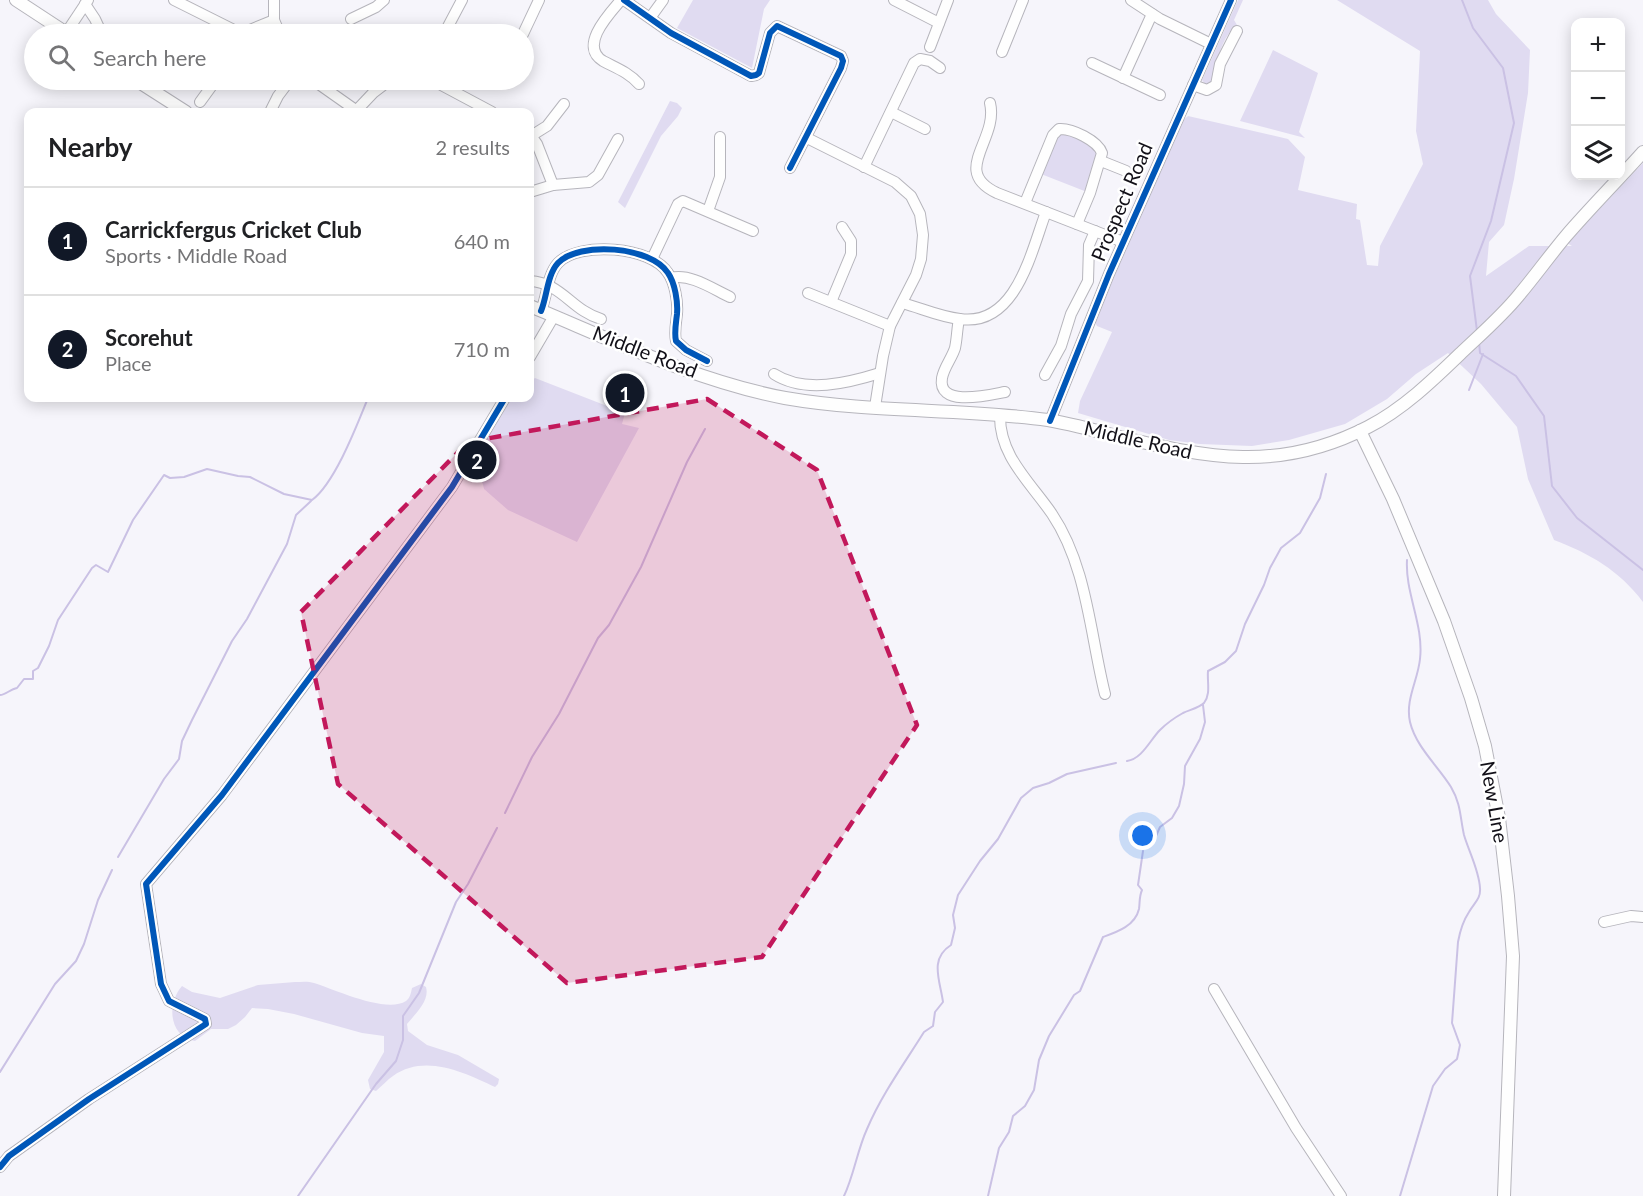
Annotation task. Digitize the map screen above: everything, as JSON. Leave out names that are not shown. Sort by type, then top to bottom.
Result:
[{"type":"main road","points":[[16,0],[52,24]]},
{"type":"main road","points":[[152,90],[180,108]]},
{"type":"main road","name":"Middle Road","points":[[535,309],[652,357],[743,388],[809,402],[1000,415],[1050,421],[1180,450],[1224,457],[1264,457],[1310,450],[1336,442],[1360,431],[1407,401],[1488,329],[1519,296],[1568,233],[1643,152]]},
{"type":"main road","name":"New Line","points":[[1360,431],[1393,500],[1444,621],[1485,746],[1499,818],[1513,956],[1504,1196]]},
{"type":"street","points":[[174,0],[221,24]]},
{"type":"street","points":[[274,0],[276,24]]},
{"type":"street","points":[[351,19],[376,7],[384,0]]},
{"type":"street","points":[[527,24],[539,0]]},
{"type":"street","points":[[639,84],[628,73],[600,59],[594,49],[594,40],[600,26],[622,0],[679,37],[749,75],[757,75],[770,33],[777,26],[842,56],[842,67],[790,168]]},
{"type":"street","points":[[650,18],[663,0]]},
{"type":"street","points":[[894,0],[939,23]]},
{"type":"street","points":[[930,46],[948,0]]},
{"type":"street","points":[[1002,52],[1023,0]]},
{"type":"street","points":[[1131,0],[1152,14],[1211,44]]},
{"type":"street","name":"Prospect Road","points":[[1050,421],[1123,242],[1231,0]]},
{"type":"street","points":[[449,24],[460,1]]},
{"type":"street","points":[[73,24],[86,2]]},
{"type":"street","points":[[86,2],[97,24]]},
{"type":"street","points":[[1123,78],[1152,14]]},
{"type":"street","points":[[264,24],[274,20]]},
{"type":"street","points":[[1193,85],[1207,90],[1216,85],[1220,64],[1237,31]]},
{"type":"street","points":[[864,167],[915,61],[926,59],[940,68]]},
{"type":"street","points":[[1092,63],[1160,95]]},
{"type":"street","points":[[200,102],[209,90]]},
{"type":"street","points":[[272,108],[282,90]]},
{"type":"street","points":[[326,90],[351,108]]},
{"type":"street","points":[[360,108],[377,90]]},
{"type":"street","points":[[448,90],[476,108]]},
{"type":"street","points":[[990,103],[991,123],[976,164],[978,180],[986,187],[1123,242]]},
{"type":"street","points":[[534,133],[547,126],[564,104]]},
{"type":"street","points":[[891,112],[925,129]]},
{"type":"street","points":[[1025,203],[1050,141],[1059,129],[1070,130],[1098,146],[1102,153],[1077,224]]},
{"type":"street","points":[[708,211],[720,177],[720,137]]},
{"type":"street","points":[[807,138],[900,185],[914,201],[920,214],[923,229],[922,255],[916,275],[890,326],[875,407]]},
{"type":"street","points":[[534,191],[553,185],[584,183],[593,180],[600,172],[618,139]]},
{"type":"street","points":[[534,144],[553,185]]},
{"type":"street","points":[[1101,161],[1126,171]]},
{"type":"street","points":[[652,259],[680,202],[686,201],[753,231]]},
{"type":"street","points":[[902,303],[958,319],[977,320],[998,312],[1022,276],[1046,212]]},
{"type":"street","points":[[831,302],[851,254],[851,241],[842,227]]},
{"type":"street","points":[[1045,375],[1061,346],[1071,314],[1087,284],[1089,246],[1095,231]]},
{"type":"street","points":[[535,309],[549,285],[556,265],[577,253],[621,250],[652,259],[665,269],[671,278],[677,310],[675,339],[681,347],[707,361]]},
{"type":"street","points":[[671,278],[688,277],[730,297]]},
{"type":"street","points":[[534,282],[549,285],[583,312],[601,319]]},
{"type":"street","points":[[808,293],[890,326]]},
{"type":"street","points":[[534,350],[554,316]]},
{"type":"street","points":[[958,319],[954,349],[942,378],[942,389],[955,397],[1005,392]]},
{"type":"street","points":[[774,374],[786,381],[832,385],[880,373]]},
{"type":"street","points":[[0,1167],[9,1156],[89,1100],[206,1024],[205,1018],[169,1001],[161,984],[146,884],[222,795],[447,494],[503,402]]},
{"type":"street","points":[[1000,415],[1001,435],[1014,462],[1024,479],[1051,513],[1071,549],[1105,694]]},
{"type":"street","points":[[1604,922],[1632,916],[1643,917]]},
{"type":"street","points":[[1214,989],[1296,1128],[1341,1196]]},
{"type":"highlighted area","points":[[707,399],[817,470],[917,725],[762,957],[567,983],[338,784],[301,612],[468,442]]},
{"type":"shaded area","points":[[693,0],[770,0],[764,9],[752,68],[677,28]]},
{"type":"shaded area","points":[[1238,0],[1243,0],[1234,20],[1237,25],[1224,42],[1213,80],[1208,85],[1205,84],[1202,80]]},
{"type":"shaded area","points":[[1337,0],[1488,0],[1496,14],[1530,50],[1528,93],[1514,179],[1504,225],[1489,242],[1486,276],[1529,246],[1572,246],[1567,243],[1643,163],[1643,602],[1624,581],[1603,564],[1554,540],[1528,479],[1517,427],[1481,384],[1448,353],[1416,374],[1387,399],[1345,424],[1289,440],[1252,446],[1169,440],[1078,413],[1080,401],[1112,332],[1097,326],[1094,320],[1180,123],[1188,116],[1288,139],[1305,157],[1298,190],[1357,204],[1356,219],[1360,220],[1367,265],[1378,266],[1380,246],[1423,164],[1416,131],[1420,51]]},
{"type":"shaded area","points":[[1273,50],[1318,73],[1299,132],[1305,138],[1240,121]]},
{"type":"shaded area","points":[[670,101],[682,108],[661,136],[625,208],[618,202]]},
{"type":"shaded area","points":[[1066,132],[1094,147],[1099,154],[1087,192],[1041,174],[1056,136]]},
{"type":"shaded area","points":[[534,379],[625,413],[622,424],[639,428],[577,542],[508,510],[484,489],[477,460],[491,426],[507,402],[534,402]]},
{"type":"shaded area","points":[[312,982],[360,999],[386,1005],[406,1001],[412,988],[421,984],[426,987],[426,997],[407,1024],[408,1031],[427,1045],[458,1055],[499,1079],[498,1084],[495,1087],[458,1071],[445,1068],[418,1066],[405,1069],[393,1076],[376,1091],[370,1089],[368,1080],[384,1052],[384,1036],[362,1033],[268,1009],[252,1008],[236,1025],[228,1029],[211,1029],[195,1041],[179,1033],[175,1026],[172,1010],[177,993],[182,986],[192,992],[220,998],[258,985]]},
{"type":"waterway","points":[[1462,0],[1473,28],[1503,68],[1514,123],[1491,221],[1470,276],[1477,331]]},
{"type":"waterway","points":[[1479,342],[1480,353],[1516,376],[1544,416],[1552,486],[1577,518],[1643,570]]},
{"type":"waterway","points":[[1469,390],[1483,354]]},
{"type":"waterway","points":[[0,695],[17,688],[24,679],[33,679],[33,671],[38,668],[49,646],[58,620],[92,568],[96,565],[108,572],[133,520],[164,475],[170,478],[184,477],[207,469],[250,477],[284,494],[312,500],[321,492],[337,467],[366,402]]},
{"type":"waterway","points":[[505,813],[532,757],[559,714],[598,638],[609,625],[641,567],[687,462],[705,429]]},
{"type":"waterway","points":[[1127,761],[1137,757],[1160,730],[1171,721],[1204,703],[1208,692],[1208,671],[1225,662],[1236,651],[1245,624],[1270,568],[1281,548],[1300,533],[1320,498],[1326,474]]},
{"type":"waterway","points":[[118,857],[164,779],[179,759],[182,741],[192,720],[232,641],[247,619],[287,544],[296,515],[311,501]]},
{"type":"waterway","points":[[1400,1196],[1433,1086],[1445,1069],[1457,1059],[1460,1045],[1452,1023],[1458,942],[1463,923],[1480,892],[1478,875],[1464,835],[1454,793],[1417,740],[1410,722],[1410,698],[1419,667],[1421,646],[1409,585],[1407,560]]},
{"type":"waterway","points":[[1152,845],[1160,827],[1172,818],[1179,806],[1185,766],[1200,739],[1205,722],[1203,705]]},
{"type":"waterway","points":[[844,1196],[864,1137],[879,1104],[924,1032],[933,1026],[935,1012],[943,1002],[938,978],[938,963],[944,951],[951,945],[955,928],[953,915],[958,895],[980,861],[998,839],[1021,798],[1033,788],[1067,774],[1116,763]]},
{"type":"waterway","points":[[298,1196],[376,1084],[396,1061],[403,1040],[403,1016],[419,993],[456,902],[497,828]]},
{"type":"waterway","points":[[988,1196],[999,1148],[1009,1132],[1013,1116],[1025,1106],[1034,1090],[1039,1060],[1049,1036],[1074,995],[1080,991],[1103,937],[1130,924],[1137,915],[1142,890],[1138,885],[1143,851]]},
{"type":"waterway","points":[[0,1072],[55,984],[76,961],[98,900],[112,870]]},
{"type":"cycle path","points":[[624,0],[671,33],[751,76],[759,73],[770,33],[777,26],[841,56],[843,61],[841,68],[790,168]]},
{"type":"cycle path","points":[[1050,421],[1109,274],[1231,0]]},
{"type":"cycle path","points":[[541,311],[554,268],[568,256],[598,249],[631,252],[647,257],[668,273],[676,298],[676,341],[686,350],[707,361]]},
{"type":"cycle path","points":[[0,1167],[9,1156],[89,1099],[206,1024],[205,1019],[169,1001],[161,984],[146,884],[222,795],[452,487],[503,402]]},
{"type":"place","name":"Carrickfergus Cricket Club","points":[[625,393]]},
{"type":"place","name":"Scorehut","points":[[477,460]]}]
